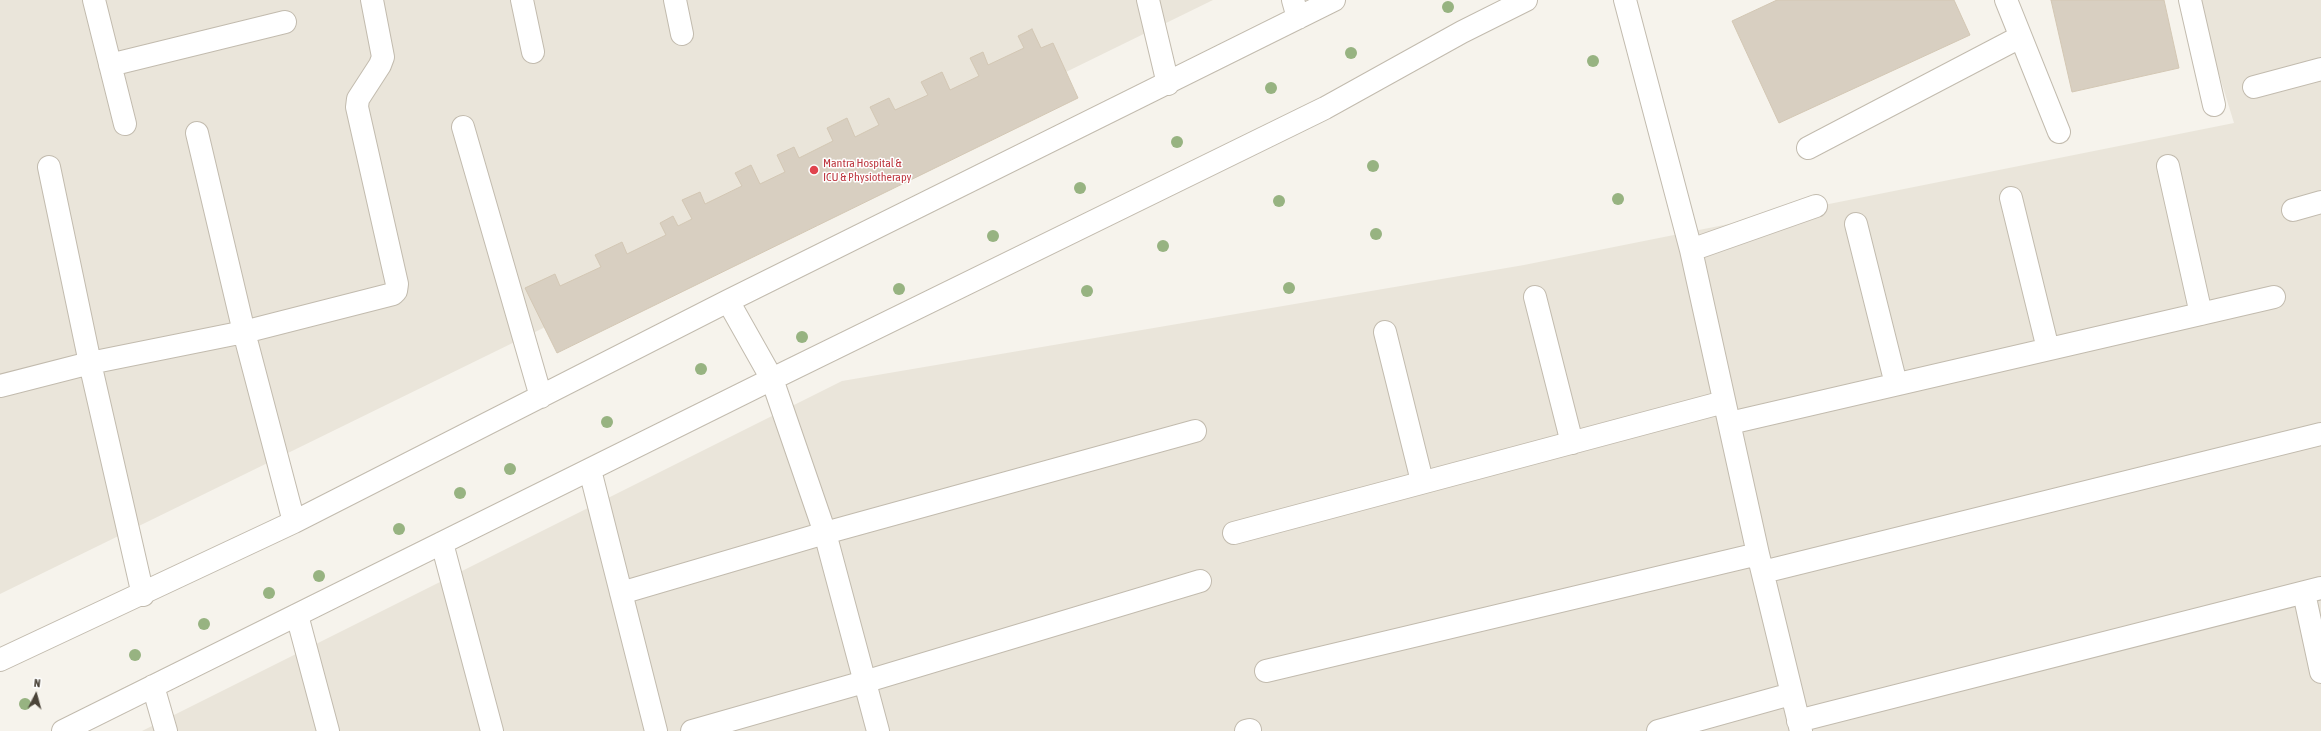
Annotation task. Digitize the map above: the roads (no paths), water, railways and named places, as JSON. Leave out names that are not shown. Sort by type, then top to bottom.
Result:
[{"type":"street","points":[[94,0],[125,124]]},
{"type":"street","points":[[0,386],[90,363],[244,332],[393,294],[396,291],[397,284],[357,107],[358,99],[383,58],[372,0]]},
{"type":"street","points":[[522,0],[533,52]]},
{"type":"street","points":[[675,0],[682,34]]},
{"type":"street","points":[[1148,0],[1168,84]]},
{"type":"street","points":[[0,660],[143,595],[294,522],[728,302],[1168,84],[1296,9],[1334,0]]},
{"type":"street","points":[[63,731],[772,379],[1326,108],[1526,0]]},
{"type":"street","points":[[1625,0],[1691,250],[1760,563],[1799,726],[2312,590],[2321,672]]},
{"type":"street","points":[[2006,0],[2059,132]]},
{"type":"street","points":[[2190,0],[2214,105]]},
{"type":"street","points":[[110,65],[285,22]]},
{"type":"street","points":[[1808,148],[2020,37]]},
{"type":"street","points":[[2254,87],[2321,69]]},
{"type":"street","points":[[463,127],[541,397]]},
{"type":"street","points":[[197,133],[244,332],[294,522]]},
{"type":"street","points":[[2168,166],[2201,314]]},
{"type":"street","points":[[49,167],[90,363],[143,595]]},
{"type":"street","points":[[2011,198],[2048,349]]},
{"type":"street","points":[[2293,210],[2321,202]]},
{"type":"street","points":[[1691,250],[1816,206]]},
{"type":"street","points":[[1856,224],[1896,384]]},
{"type":"street","points":[[1535,297],[1572,443]]},
{"type":"street","points":[[1730,422],[2274,297]]},
{"type":"street","points":[[728,302],[772,379],[825,533],[878,731]]},
{"type":"street","points":[[1384,332],[1422,481]]},
{"type":"street","points":[[1234,533],[1422,481],[1724,402]]},
{"type":"street","points":[[621,593],[825,533],[1195,431]]},
{"type":"street","points":[[1266,672],[1760,563],[2321,434]]},
{"type":"street","points":[[590,470],[656,731]]},
{"type":"street","points":[[442,543],[492,731]]},
{"type":"street","points":[[692,731],[864,682],[1200,581]]},
{"type":"street","points":[[297,615],[328,731]]},
{"type":"street","points":[[153,686],[166,731]]},
{"type":"street","points":[[1658,731],[1791,694]]},
{"type":"place","name":"Mantra Hospital & ICU & Physiotherapy","points":[[814,170]]}]
